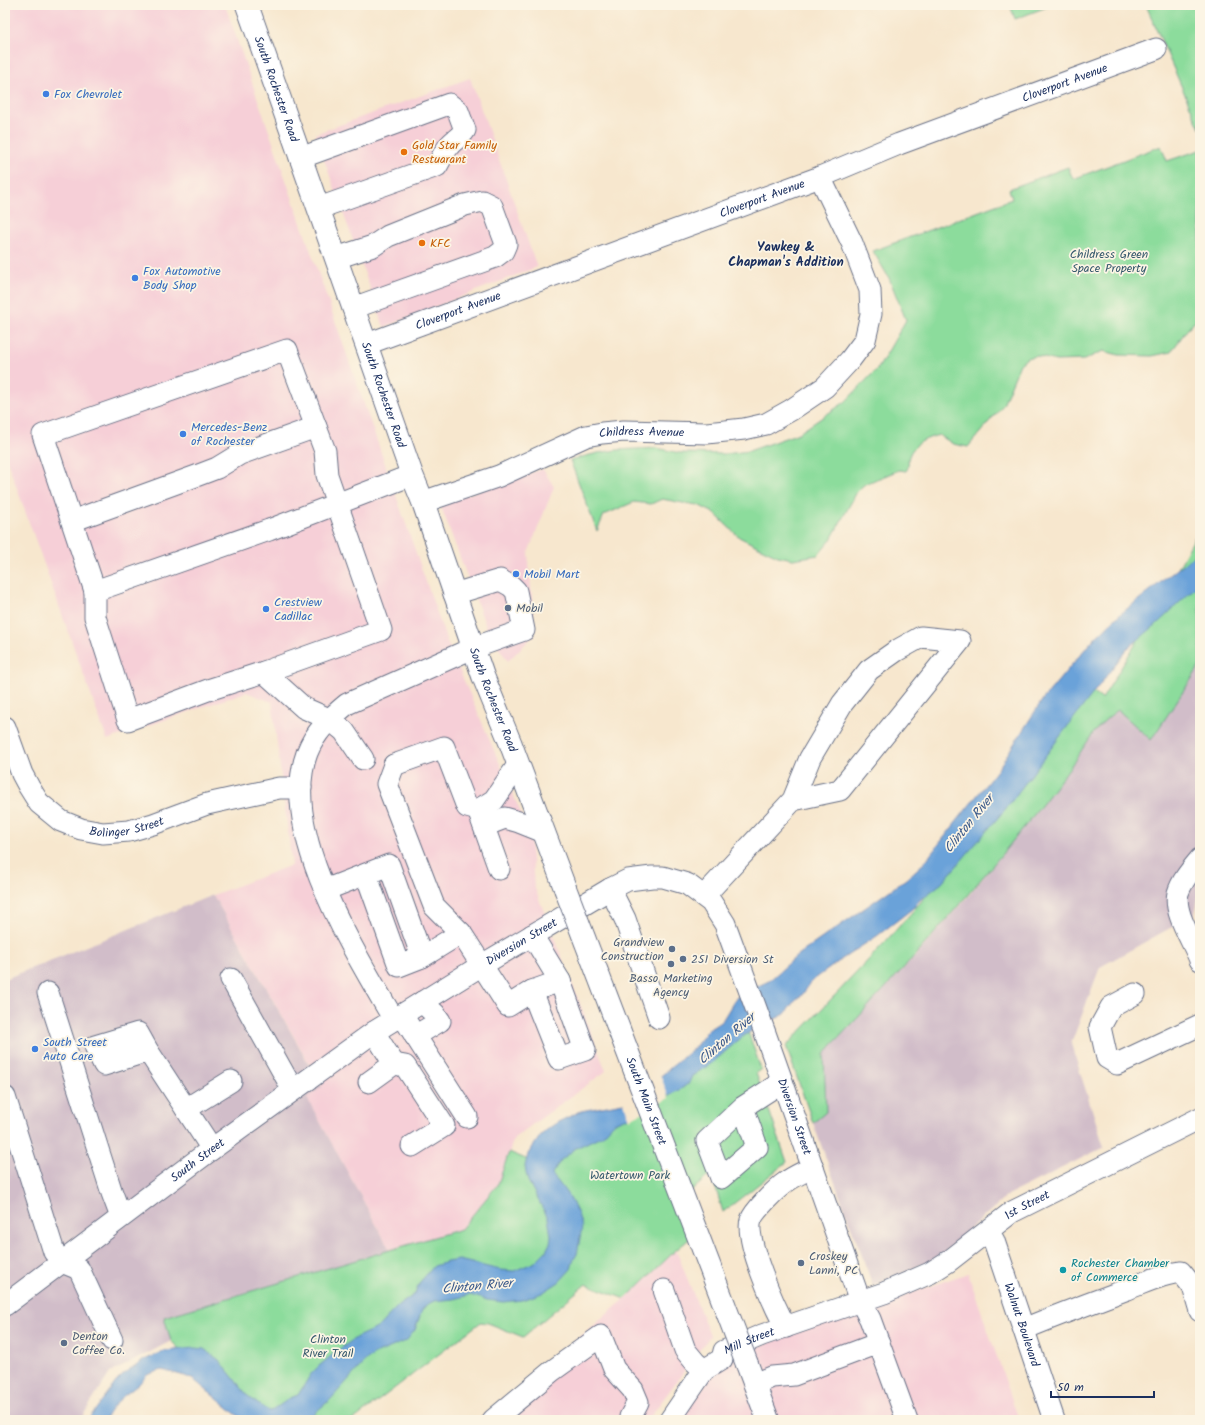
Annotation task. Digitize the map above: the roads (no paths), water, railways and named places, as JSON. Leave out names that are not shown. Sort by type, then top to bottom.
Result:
[{"type":"main road","name":"South Rochester Road","points":[[247,5],[412,475],[423,502],[473,648],[522,773]]},
{"type":"main road","name":"South Main Street","points":[[522,773],[768,1420]]},
{"type":"street","name":"Cloverport Avenue","points":[[367,344],[820,177],[899,144],[1156,49]]},
{"type":"street","points":[[300,158],[449,104],[458,111],[465,130],[462,135],[449,145],[436,166],[319,208]]},
{"type":"street","name":"Childress Avenue","points":[[423,502],[499,476],[586,436],[624,431],[708,434],[766,424],[791,410],[825,387],[850,360],[865,340],[871,314],[870,290],[852,243],[820,177]]},
{"type":"street","points":[[336,258],[373,246],[388,236],[465,205],[482,201],[492,206],[506,244],[503,251],[495,257],[353,308]]},
{"type":"street","points":[[287,350],[325,450],[327,475],[337,504],[381,630],[264,672],[208,690],[128,720],[95,617],[95,591],[43,435],[287,350]]},
{"type":"street","points":[[72,521],[217,468],[240,454],[316,427]]},
{"type":"street","points":[[95,591],[269,530],[412,475]]},
{"type":"street","points":[[454,594],[500,580],[511,586],[516,591],[524,630],[473,648],[347,704],[329,719],[313,741],[302,776],[301,788],[305,830],[317,870],[355,952],[398,1017],[415,1036],[467,1117]]},
{"type":"street","points":[[704,896],[793,800],[810,758],[842,704],[868,670],[896,651],[921,637],[960,641],[840,790],[793,800]]},
{"type":"street","points":[[264,672],[304,708],[329,719],[344,732],[363,759]]},
{"type":"street","name":"Bolinger Street","points":[[5,727],[22,774],[39,802],[61,821],[82,829],[104,833],[129,831],[153,824],[207,804],[279,788],[301,788]]},
{"type":"street","points":[[499,869],[481,818],[467,807],[444,747],[394,765],[387,784],[434,906],[461,933],[508,1006],[532,991],[560,981]]},
{"type":"street","points":[[481,818],[494,800],[522,773]]},
{"type":"street","points":[[481,818],[505,818],[544,832]]},
{"type":"street","points":[[1198,950],[1186,929],[1178,908],[1178,892],[1185,879],[1200,859]]},
{"type":"street","points":[[325,890],[389,865],[422,958],[461,933]]},
{"type":"street","name":"Diversion Street","points":[[398,1017],[532,935],[628,880],[652,876],[663,877],[687,884],[704,896],[711,902],[725,924],[744,972],[860,1301],[870,1319],[907,1420]]},
{"type":"street","points":[[610,889],[625,919],[658,1018]]},
{"type":"street","points":[[532,935],[560,981],[585,1050],[559,1059],[532,991]]},
{"type":"street","points":[[231,979],[293,1090]]},
{"type":"street","points":[[48,993],[121,1217]]},
{"type":"street","points":[[1135,994],[1111,1007],[1100,1027],[1107,1058],[1117,1064],[1200,1025]]},
{"type":"street","points":[[415,1036],[440,1021],[422,1002]]},
{"type":"street","name":"South Street","points":[[7,1299],[62,1262],[293,1090],[374,1032],[398,1017]]},
{"type":"street","points":[[148,1051],[104,1065],[95,1046],[138,1033],[150,1027],[173,1077],[191,1105],[212,1149]]},
{"type":"street","points":[[374,1032],[394,1064]]},
{"type":"street","points":[[138,1033],[148,1051],[173,1077]]},
{"type":"street","points":[[369,1082],[394,1064],[405,1066],[444,1126],[412,1146]]},
{"type":"street","points":[[191,1105],[230,1080]]},
{"type":"street","points":[[743,1107],[782,1082]]},
{"type":"street","points":[[5,1097],[54,1252],[62,1262],[80,1270],[112,1340]]},
{"type":"street","name":"1st Street","points":[[860,1301],[913,1282],[930,1273],[1006,1216],[1024,1205],[1200,1118]]},
{"type":"street","points":[[786,1327],[776,1309],[758,1261],[750,1235],[750,1221],[755,1211],[785,1182],[813,1167]]},
{"type":"street","name":"Walnut Boulevard","points":[[988,1231],[994,1241],[1054,1420]]},
{"type":"street","points":[[1024,1329],[1046,1319],[1131,1288],[1167,1273],[1181,1272],[1193,1287],[1200,1310]]},
{"type":"street","points":[[664,1290],[685,1350],[704,1370]]},
{"type":"street","name":"Mill Street","points":[[670,1420],[704,1370],[722,1359],[724,1351],[739,1343],[860,1301]]},
{"type":"street","points":[[493,1420],[552,1371],[601,1336],[614,1369],[633,1390],[638,1402],[630,1419]]},
{"type":"street","points":[[751,1374],[772,1377],[794,1375],[879,1343]]},
{"type":"water","name":"Clinton River","points":[[1200,551],[1200,583],[1158,623],[1127,649],[1008,806],[942,883],[877,936],[812,981],[785,1014],[753,1030],[741,1038],[712,1063],[692,1076],[689,1083],[681,1089],[629,1117],[614,1123],[603,1135],[576,1148],[561,1160],[552,1173],[570,1198],[578,1214],[582,1227],[577,1254],[571,1269],[559,1282],[542,1293],[522,1300],[503,1302],[487,1300],[470,1295],[434,1301],[426,1305],[422,1310],[415,1330],[406,1341],[367,1359],[330,1400],[306,1420],[243,1420],[194,1380],[162,1370],[147,1375],[139,1384],[121,1398],[104,1420],[88,1420],[116,1382],[144,1360],[165,1351],[194,1348],[204,1349],[219,1360],[248,1396],[263,1408],[269,1411],[273,1410],[290,1398],[298,1395],[311,1374],[337,1351],[357,1337],[377,1328],[398,1306],[415,1294],[420,1282],[434,1266],[459,1260],[500,1270],[514,1271],[535,1262],[546,1251],[550,1243],[551,1236],[548,1218],[528,1181],[525,1166],[528,1154],[541,1135],[558,1122],[581,1111],[623,1103],[662,1075],[695,1047],[708,1030],[722,1021],[736,998],[741,994],[769,981],[798,955],[906,879],[924,863],[998,769],[1043,699],[1090,643],[1118,616]]},
{"type":"place","name":"Fox Chevrolet","points":[[46,94]]},
{"type":"place","name":"Gold Star Family Restuarant","points":[[404,152]]},
{"type":"place","name":"KFC","points":[[422,243]]},
{"type":"place","name":"Fox Automotive Body Shop","points":[[135,278]]},
{"type":"place","name":"Mercedes-Benz of Rochester","points":[[183,434]]},
{"type":"place","name":"Mobil Mart","points":[[516,574]]},
{"type":"place","name":"Mobil","points":[[508,608]]},
{"type":"place","name":"Crestview Cadillac","points":[[266,609]]},
{"type":"place","name":"Grandview Construction","points":[[672,949]]},
{"type":"place","name":"251 Diversion St","points":[[683,959]]},
{"type":"place","name":"Basso Marketing Agency","points":[[671,964]]},
{"type":"place","name":"South Street Auto Care","points":[[35,1049]]},
{"type":"place","name":"Croskey Lanni, PC","points":[[801,1263]]},
{"type":"place","name":"Rochester Chamber of Commerce","points":[[1063,1270]]},
{"type":"place","name":"Denton Coffee Co.","points":[[64,1343]]},
{"type":"district","name":"Yawkey & Chapman's Addition","points":[[786,254]]},
{"type":"park label","name":"Childress Green Space Property","points":[[1109,261]]},
{"type":"park label","name":"Watertown Park","points":[[630,1175]]},
{"type":"park label","name":"Clinton River Trail","points":[[328,1346]]}]
